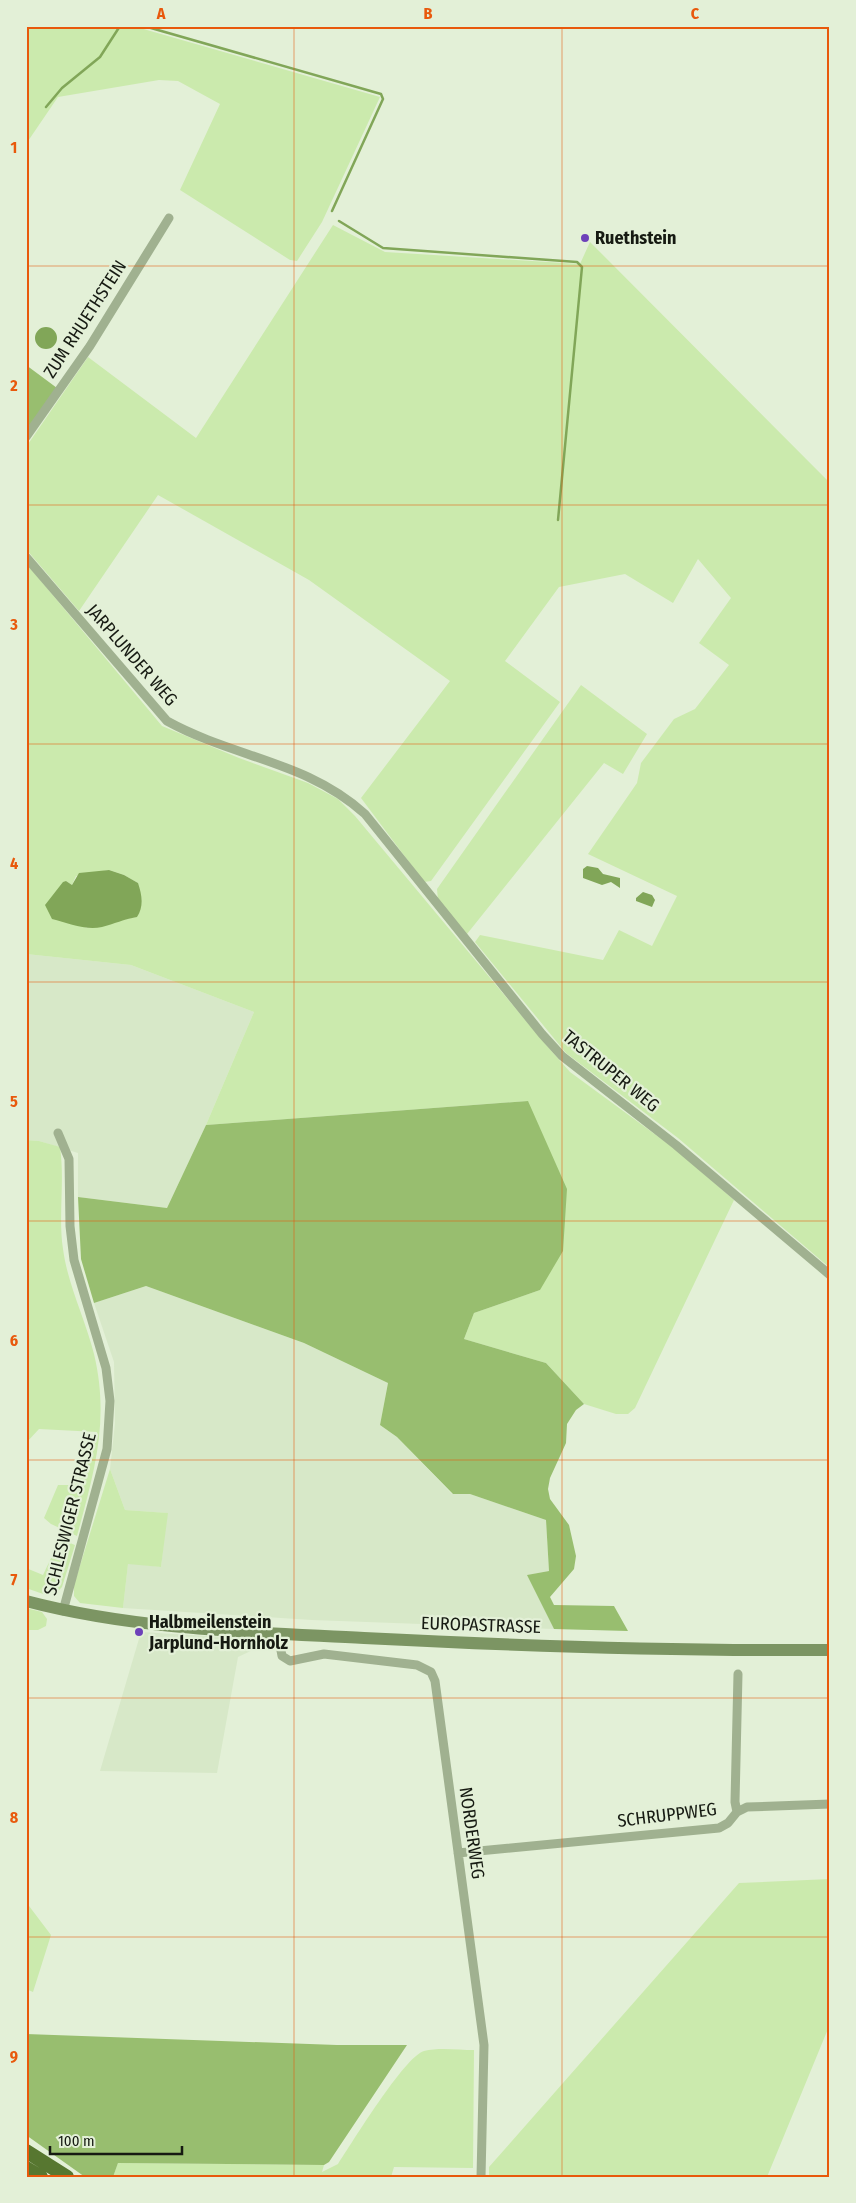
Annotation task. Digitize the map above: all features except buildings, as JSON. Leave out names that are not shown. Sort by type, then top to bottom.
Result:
[{"type":"highway","points":[[26,2151],[66,2177]]},
{"type":"highway","points":[[26,2168],[41,2177]]},
{"type":"main road","name":"SCHLESWIGER STRASSE","points":[[26,1601],[63,1611],[132,1623]]},
{"type":"main road","name":"EUROPASTRASSE","points":[[132,1623],[278,1634],[666,1650],[830,1650]]},
{"type":"street","name":"ZUM RHUETHSTEIN","points":[[26,437],[90,346],[170,218]]},
{"type":"street","name":"JARPLUNDER WEG","points":[[26,557],[168,721],[192,733],[323,783],[348,798],[365,814]]},
{"type":"street","name":"TASTRUPER WEG","points":[[365,814],[504,988],[562,1056],[676,1145],[830,1275]]},
{"type":"street","name":"SCHLESWIGER STRASSE","points":[[58,1133],[69,1159],[70,1226],[74,1260],[106,1368],[110,1401],[107,1449],[63,1611]]},
{"type":"street","name":"NORDERWEG","points":[[278,1634],[282,1656],[290,1661],[324,1654],[417,1665],[431,1672],[435,1680],[484,2045],[481,2177]]},
{"type":"street","name":"SCHRUPPWEG","points":[[458,1853],[719,1828],[728,1823],[737,1812],[735,1802],[738,1674]]},
{"type":"street","points":[[737,1812],[753,1806],[830,1804]]},
{"type":"shaded area","points":[[26,26],[133,26],[380,97],[322,222],[297,261],[290,260],[180,190],[220,104],[178,81],[159,80],[58,97],[26,144]]},
{"type":"shaded area","points":[[333,225],[385,252],[580,264],[590,242],[830,483],[830,1175],[827,1175],[830,1177],[830,1268],[678,1138],[566,1053],[475,942],[480,935],[603,960],[619,930],[652,946],[677,896],[588,854],[637,783],[641,763],[674,719],[695,709],[729,665],[699,643],[731,598],[698,559],[673,603],[625,574],[559,587],[505,661],[560,702],[431,881],[424,882],[361,798],[450,681],[309,580],[158,495],[79,611],[26,549],[26,447],[88,357],[196,438]]},
{"type":"shaded area","points":[[46,327],[54,330],[57,338],[54,346],[46,349],[38,346],[35,338],[38,330]]},
{"type":"shaded area","points":[[26,365],[57,388],[26,432]]},
{"type":"shaded area","points":[[26,563],[162,726],[239,758],[308,783],[338,799],[355,816],[570,1072],[675,1149],[734,1200],[635,1408],[628,1414],[616,1414],[584,1404],[546,1363],[464,1339],[474,1313],[540,1290],[528,1101],[206,1125],[254,1012],[131,965],[26,954]],"holes":[[[109,870],[124,875],[138,883],[136,917],[86,928],[60,887],[66,881],[72,885],[76,876]]]},
{"type":"shaded area","points":[[581,685],[647,734],[623,774],[604,763],[467,934],[463,933],[438,900],[437,889]]},
{"type":"shaded area","points":[[587,866],[598,868],[603,874],[620,878],[620,888],[611,882],[602,885],[583,878],[583,869]]},
{"type":"shaded area","points":[[109,870],[124,875],[138,883],[142,900],[141,909],[137,917],[96,928],[77,926],[52,919],[45,905],[63,882],[66,881],[72,885],[79,873]]},
{"type":"shaded area","points":[[643,892],[652,895],[655,900],[652,907],[636,901],[636,898]]},
{"type":"shaded area","points":[[26,954],[131,965],[254,1012],[206,1125],[167,1208],[78,1197],[78,1153],[39,1141],[26,1140]]},
{"type":"shaded area","points":[[528,1101],[567,1189],[563,1251],[540,1290],[474,1313],[464,1339],[546,1363],[584,1404],[576,1410],[567,1424],[566,1443],[550,1478],[548,1489],[550,1499],[569,1525],[576,1556],[574,1569],[550,1597],[554,1605],[614,1606],[628,1631],[554,1629],[527,1575],[549,1571],[546,1520],[470,1494],[453,1494],[397,1437],[380,1425],[388,1383],[304,1343],[146,1286],[94,1303],[81,1259],[78,1197],[167,1208],[206,1125]]},
{"type":"shaded area","points":[[26,1140],[39,1141],[60,1147],[62,1173],[61,1224],[65,1263],[94,1354],[99,1378],[100,1424],[98,1446],[77,1536],[51,1524],[44,1518],[58,1485],[75,1485],[82,1472],[87,1443],[95,1440],[97,1432],[39,1429],[26,1443]]},
{"type":"shaded area","points":[[146,1286],[304,1343],[388,1383],[380,1425],[397,1437],[452,1494],[470,1494],[546,1520],[549,1571],[528,1575],[554,1629],[312,1620],[123,1608],[128,1563],[161,1567],[167,1513],[125,1510],[110,1469],[115,1423],[114,1362],[94,1303]]},
{"type":"shaded area","points":[[110,1469],[125,1510],[168,1513],[161,1567],[128,1564],[123,1608],[80,1603],[74,1596],[74,1585]]},
{"type":"shaded area","points":[[60,1539],[75,1545],[62,1587],[55,1594],[46,1595],[26,1588],[26,1568],[43,1575]]},
{"type":"shaded area","points":[[26,1608],[42,1612],[47,1619],[46,1626],[38,1630],[26,1630]]},
{"type":"shaded area","points":[[141,1632],[258,1639],[268,1643],[238,1657],[217,1773],[100,1771]]},
{"type":"shaded area","points":[[830,1879],[830,2024],[767,2177],[489,2177],[489,2167],[739,1883]]},
{"type":"shaded area","points":[[26,1902],[51,1935],[33,1992],[26,1989]]},
{"type":"shaded area","points":[[26,2034],[337,2045],[407,2045],[329,2162],[324,2165],[118,2163],[113,2177],[85,2177],[26,2135]]},
{"type":"shaded area","points":[[430,2050],[474,2050],[473,2168],[394,2167],[391,2177],[113,2177],[118,2163],[324,2165],[322,2172],[338,2164],[392,2084],[415,2057],[424,2051]]},
{"type":"waterway","points":[[46,107],[62,88],[100,57],[120,26]]},
{"type":"waterway","points":[[144,26],[381,94],[383,99],[332,211]]},
{"type":"waterway","points":[[339,221],[383,248],[577,262],[582,267],[558,520]]},
{"type":"place","name":"Ruethstein","points":[[585,238]]},
{"type":"place","name":"Halbmeilenstein Jarplund-Hornholz","points":[[139,1632]]}]
